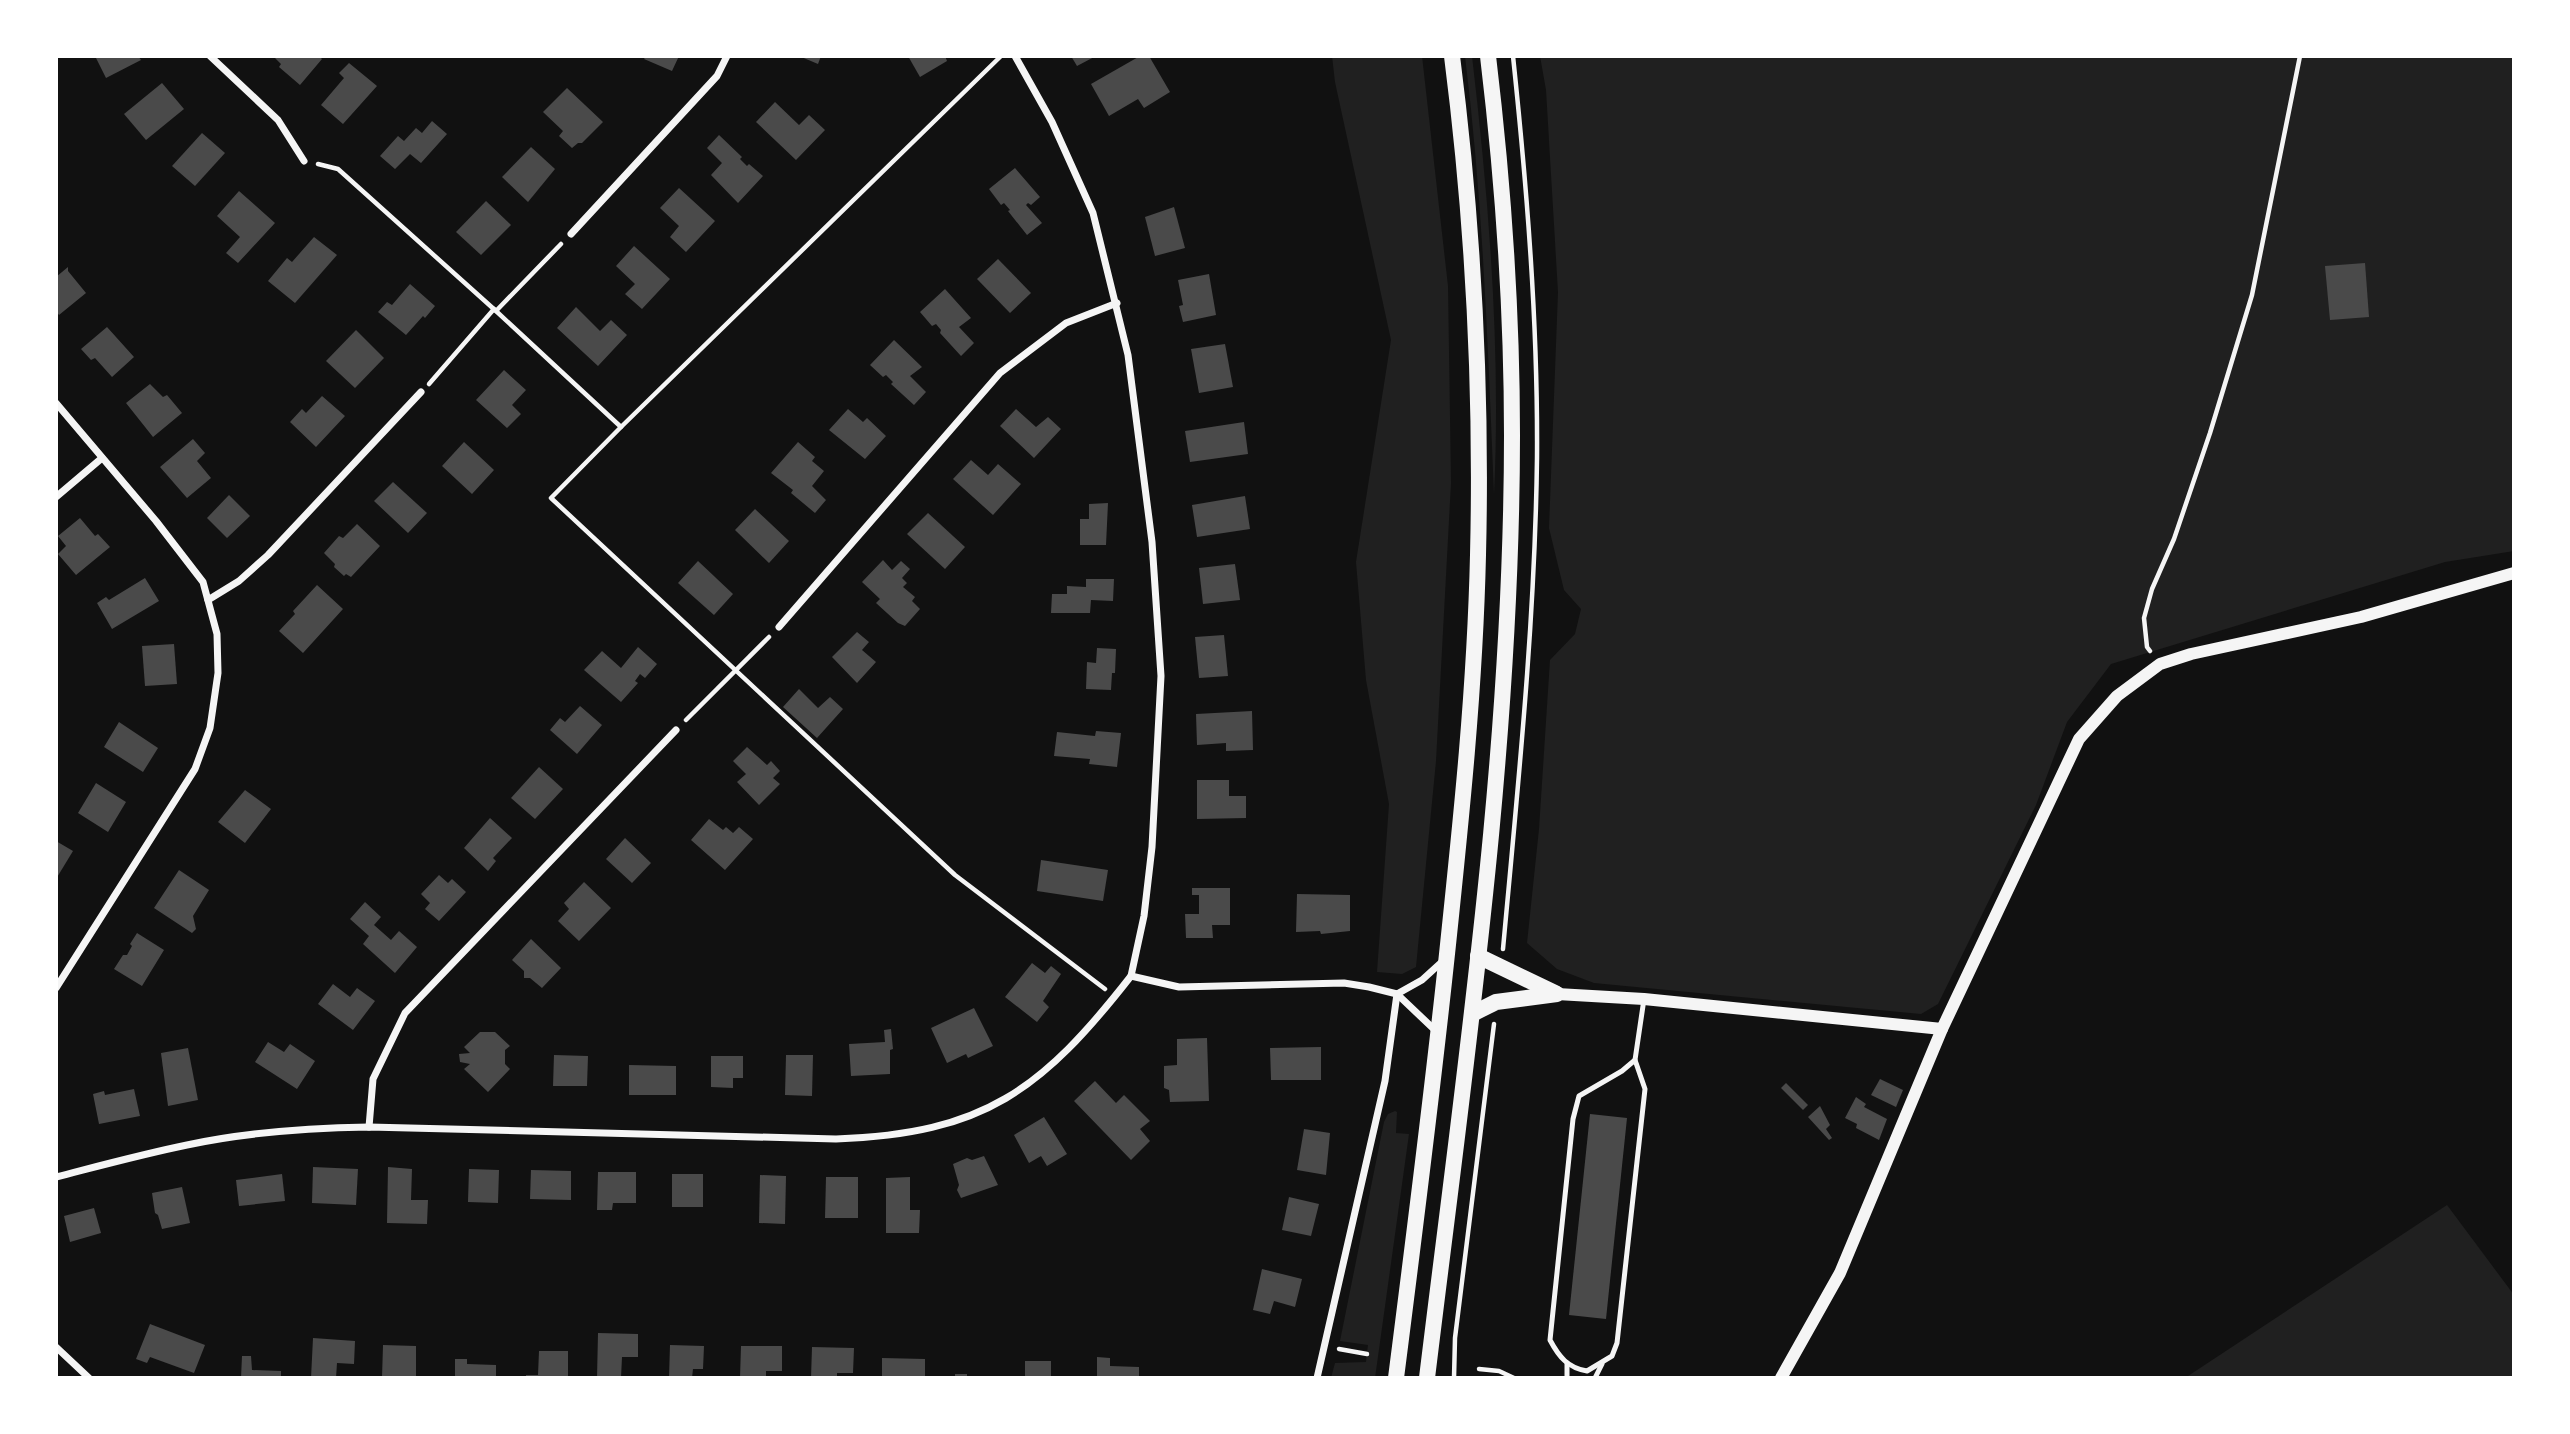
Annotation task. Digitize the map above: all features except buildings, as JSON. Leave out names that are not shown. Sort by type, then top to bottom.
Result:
[{"type":"main road","points":[[1396,1378],[1447,957],[1467,758],[1475,627],[1479,493],[1468,209],[1452,56]]},
{"type":"main road","points":[[1427,1378],[1478,956],[1502,686],[1511,518],[1511,366],[1502,210],[1488,56]]},
{"type":"main road","points":[[1478,956],[1558,994]]},
{"type":"main road","points":[[1472,1014],[1496,1002],[1558,994]]},
{"type":"street","points":[[210,56],[278,120],[304,161]]},
{"type":"street","points":[[571,234],[718,76],[727,56]]},
{"type":"street","points":[[56,1177],[212,1141],[316,1127],[883,1138],[928,1130],[972,1116],[1006,1100],[1039,1078],[1083,1035],[1131,976],[1144,916],[1152,847],[1161,676],[1150,528],[1128,355],[1116,303],[1093,213],[1052,121],[1015,56]]},
{"type":"street","points":[[779,627],[1000,373],[1066,323],[1116,303]]},
{"type":"street","points":[[208,600],[239,581],[268,555],[421,392]]},
{"type":"street","points":[[56,403],[156,521],[203,582],[217,634],[218,673],[210,728],[195,769],[56,989]]},
{"type":"street","points":[[56,497],[102,458]]},
{"type":"street","points":[[1781,1378],[1840,1273],[1942,1028],[2079,739],[2117,696],[2160,664],[2191,654],[2361,617],[2514,573]]},
{"type":"street","points":[[369,1126],[373,1079],[404,1013],[676,730]]},
{"type":"street","points":[[1317,1378],[1385,1081],[1397,995],[1422,979],[1447,957]]},
{"type":"street","points":[[1131,976],[1178,987],[1344,983],[1369,987],[1397,995],[1438,1033]]},
{"type":"street","points":[[1558,994],[1644,999],[1942,1028]]},
{"type":"street","points":[[56,1347],[89,1378]]},
{"type":"lane","points":[[1635,1060],[1622,1071],[1578,1097],[1573,1119],[1550,1340],[1567,1363],[1587,1371],[1612,1356],[1616,1343],[1644,1102],[1645,1089],[1635,1060],[1644,999]]},
{"type":"lane","points":[[1567,1363],[1567,1378]]},
{"type":"lane","points":[[1595,1378],[1602,1364]]},
{"type":"path","points":[[1001,56],[551,498],[956,875],[1106,990]]},
{"type":"path","points":[[2160,664],[2147,647],[2144,618],[2152,589],[2174,539],[2206,446],[2252,295],[2300,56]]},
{"type":"path","points":[[304,161],[338,169],[621,427]]},
{"type":"path","points":[[421,392],[495,310],[571,234]]},
{"type":"path","points":[[694,713],[766,640]]},
{"type":"path","points":[[1324,1346],[1367,1354]]},
{"type":"path","points":[[1479,1368],[1499,1371],[1511,1377]]},
{"type":"shaded area","points":[[1332,56],[1422,56],[1448,286],[1451,483],[1436,761],[1416,967],[1402,974],[1377,972],[1389,804],[1366,680],[1356,562],[1391,340],[1335,82]]},
{"type":"shaded area","points":[[1465,56],[1472,56],[1492,276],[1496,386],[1494,495],[1481,220]]},
{"type":"shaded area","points":[[1540,56],[2514,56],[2514,551],[2445,562],[2111,664],[2067,722],[2036,805],[1938,1004],[1921,1014],[1594,983],[1557,969],[1527,943],[1539,829],[1550,660],[1575,634],[1581,609],[1564,590],[1549,528],[1558,292],[1546,90]]},
{"type":"shaded area","points":[[1395,1111],[1396,1133],[1409,1134],[1375,1378],[1331,1378],[1335,1363],[1366,1362],[1368,1345],[1340,1341],[1384,1122],[1388,1114]]},
{"type":"shaded area","points":[[2447,1205],[2514,1295],[2514,1378],[2185,1378]]}]
